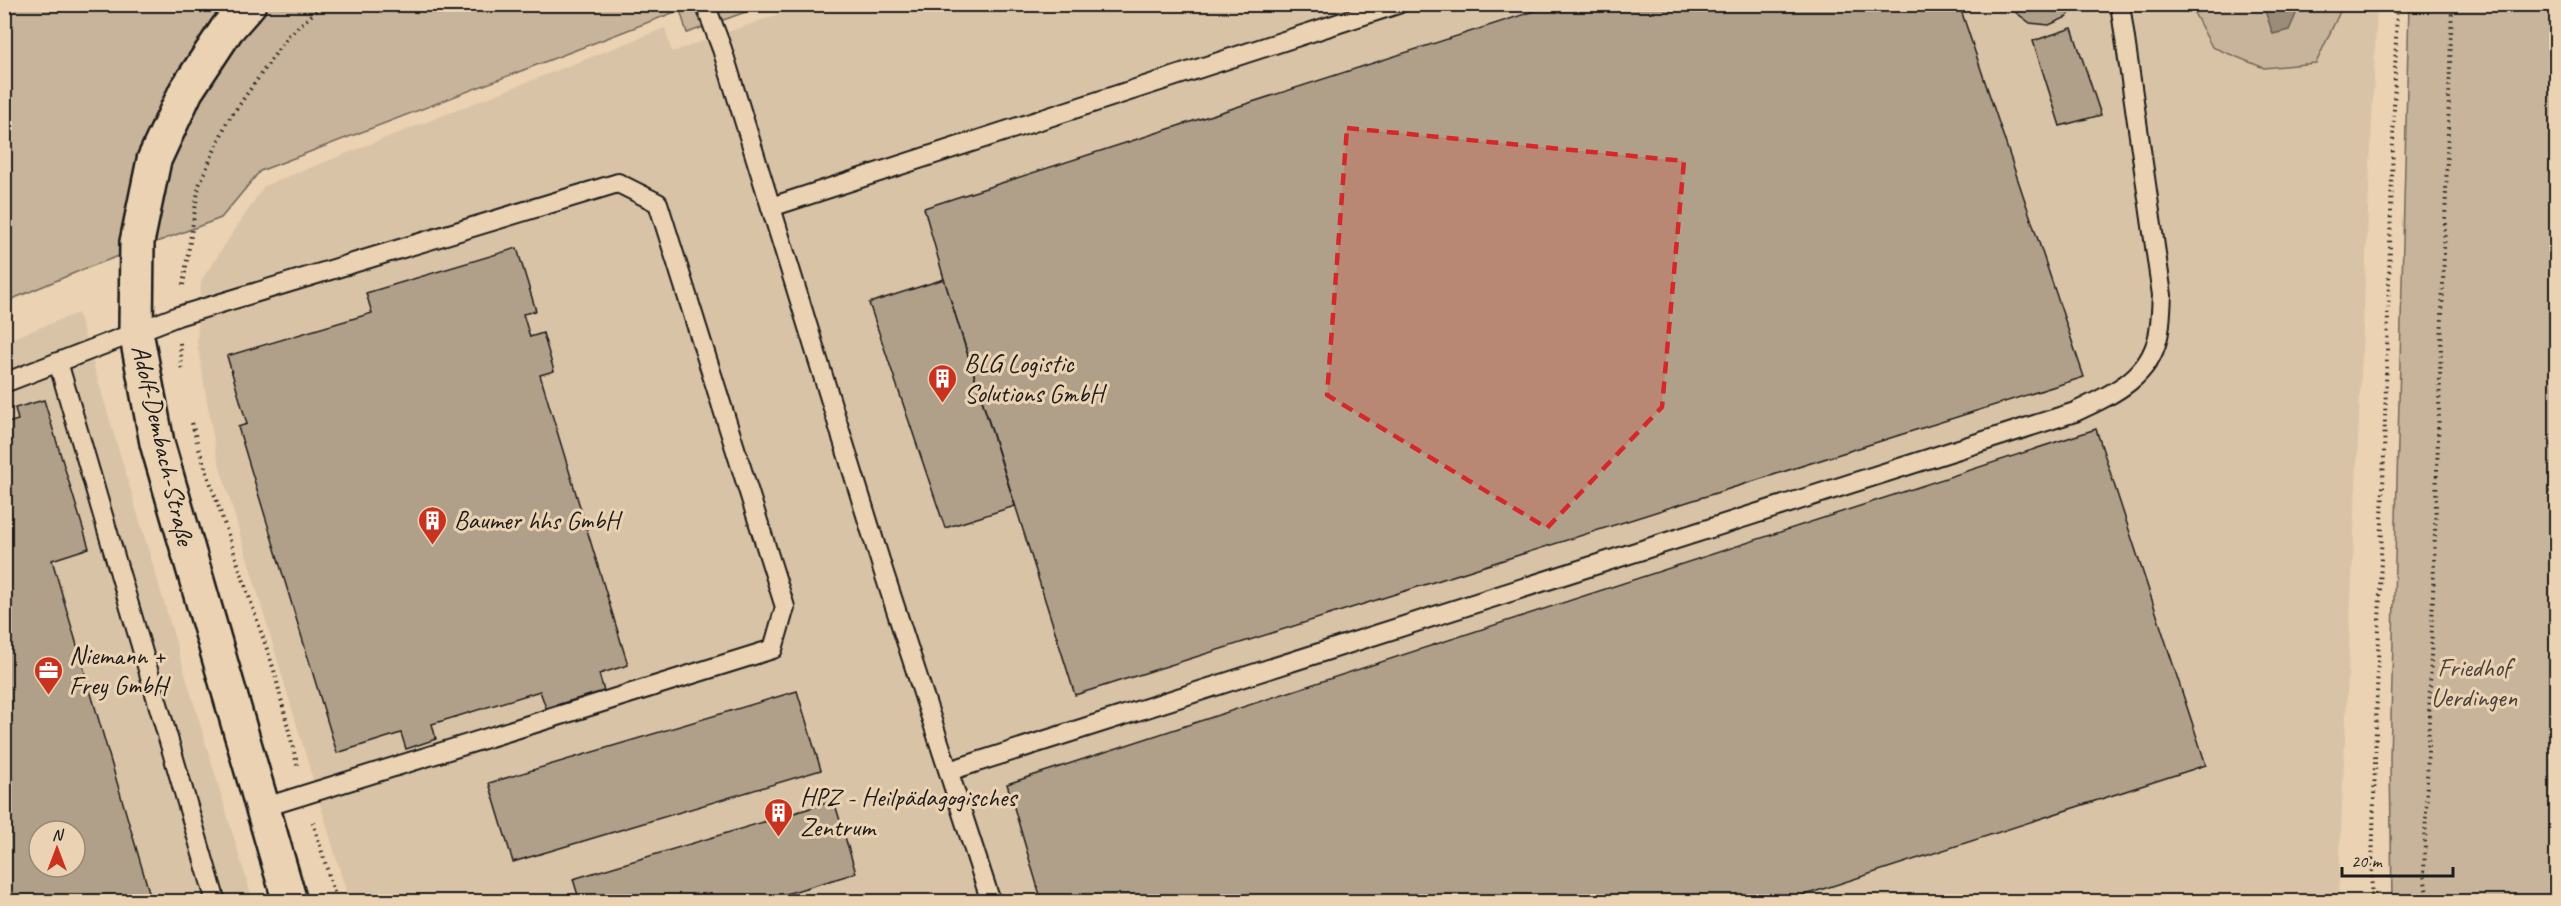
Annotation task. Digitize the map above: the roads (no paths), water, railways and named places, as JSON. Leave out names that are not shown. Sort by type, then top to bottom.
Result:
[{"type":"main road","name":"Adolf-Dembach-Straße","points":[[249,4],[227,29],[186,90],[154,160],[137,242],[136,332],[157,443],[290,902]]},
{"type":"lane","points":[[705,4],[722,49],[880,558],[991,902]]},
{"type":"lane","points":[[771,207],[1398,4]]},
{"type":"lane","points":[[949,771],[2075,412],[2113,393],[2140,374],[2158,338],[2162,295],[2120,4]]},
{"type":"lane","points":[[4,383],[178,316],[618,183],[658,203],[785,607],[773,649],[262,808]]},
{"type":"lane","points":[[58,362],[216,902]]},
{"type":"place","name":"BLG Logistic Solutions GmbH","points":[[943,404]]},
{"type":"place","name":"Baumer hhs GmbH","points":[[433,546]]},
{"type":"place","name":"Niemann + Frey GmbH","points":[[48,696]]},
{"type":"place","name":"HPZ - Heilpädagogisches Zentrum","points":[[779,838]]},
{"type":"park label","name":"Friedhof Uerdingen","points":[[2474,682]]}]
